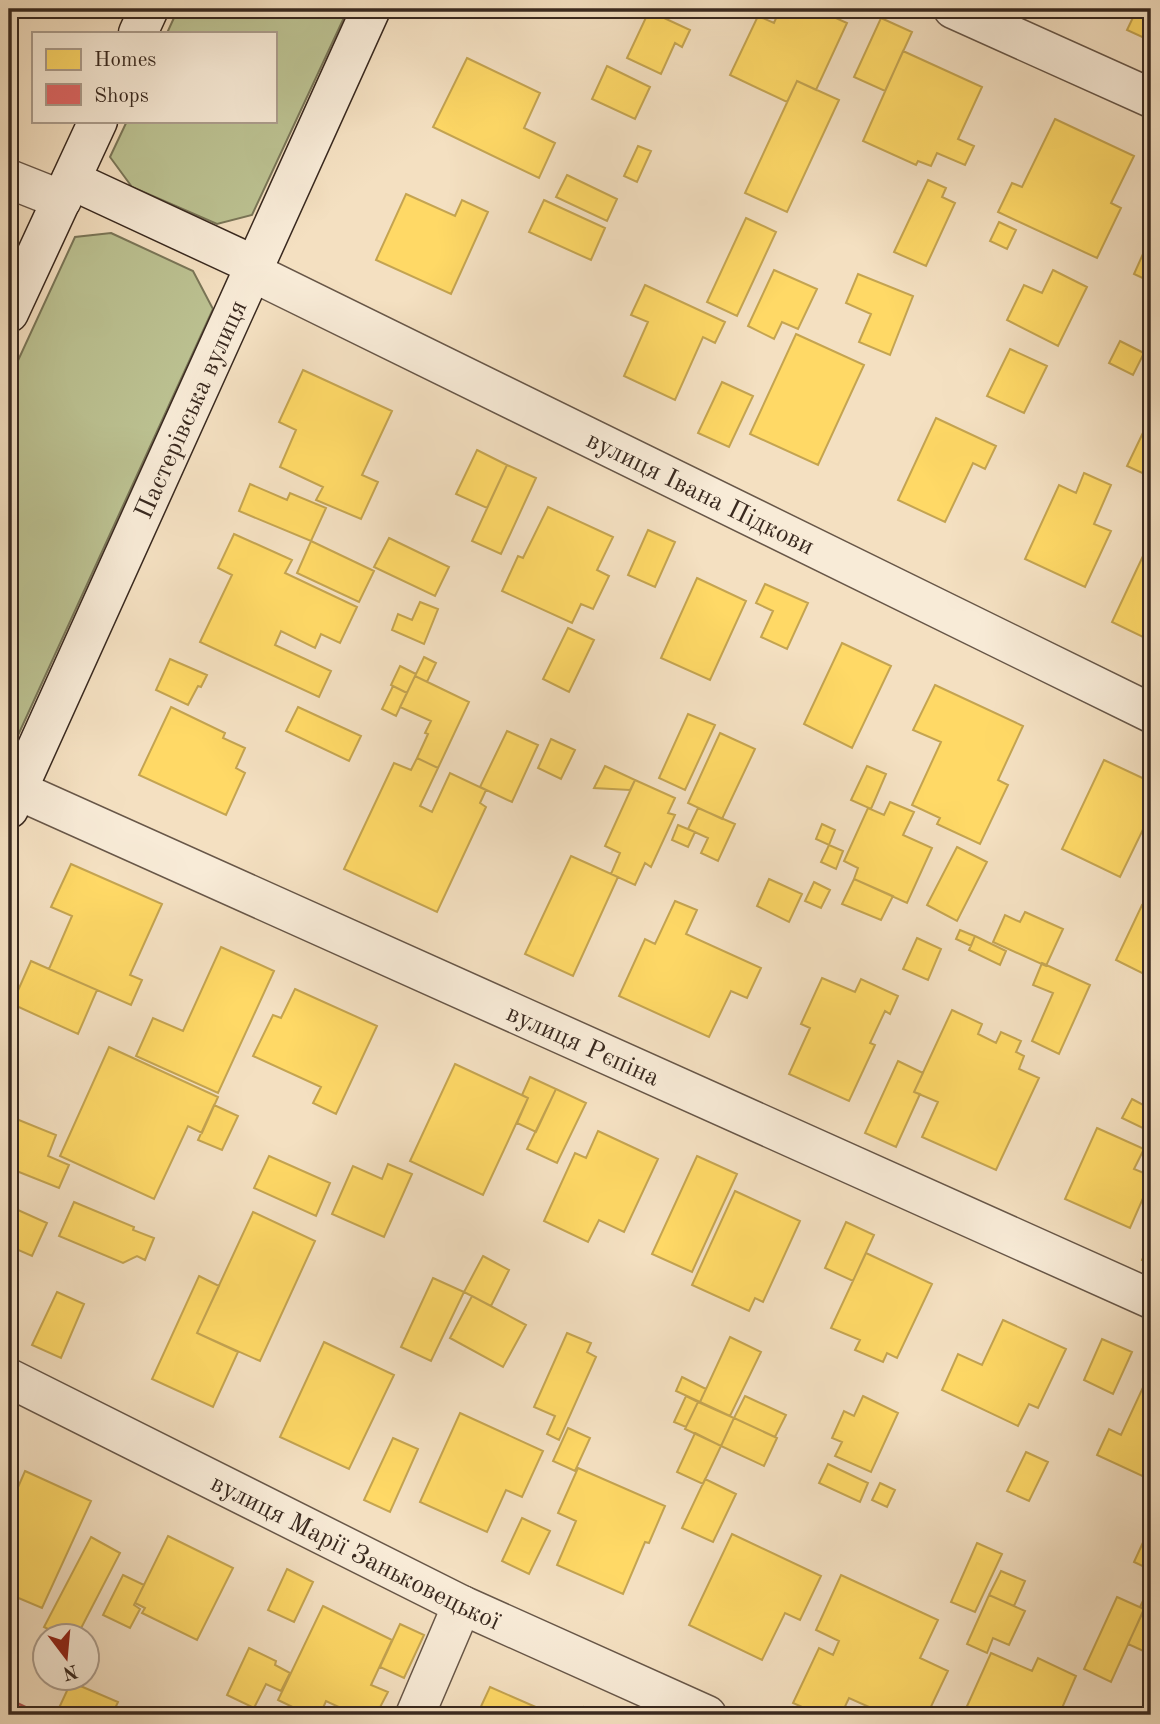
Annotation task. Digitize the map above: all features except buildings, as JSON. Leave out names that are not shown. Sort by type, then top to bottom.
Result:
[{"type":"street","points":[[138,32],[149,9]]},
{"type":"street","name":"Пастерівська вулиця","points":[[13,799],[371,9]]},
{"type":"street","points":[[953,9],[1151,98]]},
{"type":"street","points":[[9,313],[98,122]]},
{"type":"street","points":[[9,179],[66,190]]},
{"type":"street","name":"вулиця Івана Підкови","points":[[66,190],[253,269],[1151,713]]},
{"type":"street","name":"вулиця Рєпіна","points":[[13,799],[1151,1299]]},
{"type":"street","name":"вулиця Марії Заньковецької","points":[[9,1378],[462,1605],[707,1715]]},
{"type":"street","points":[[415,1715],[462,1605]]},
{"type":"green space","points":[[178,9],[348,9],[252,215],[217,224],[132,187],[110,157],[127,122],[276,122],[276,32],[167,32]]},
{"type":"green space","points":[[111,233],[193,271],[213,309],[9,755],[9,380],[75,237]]}]
